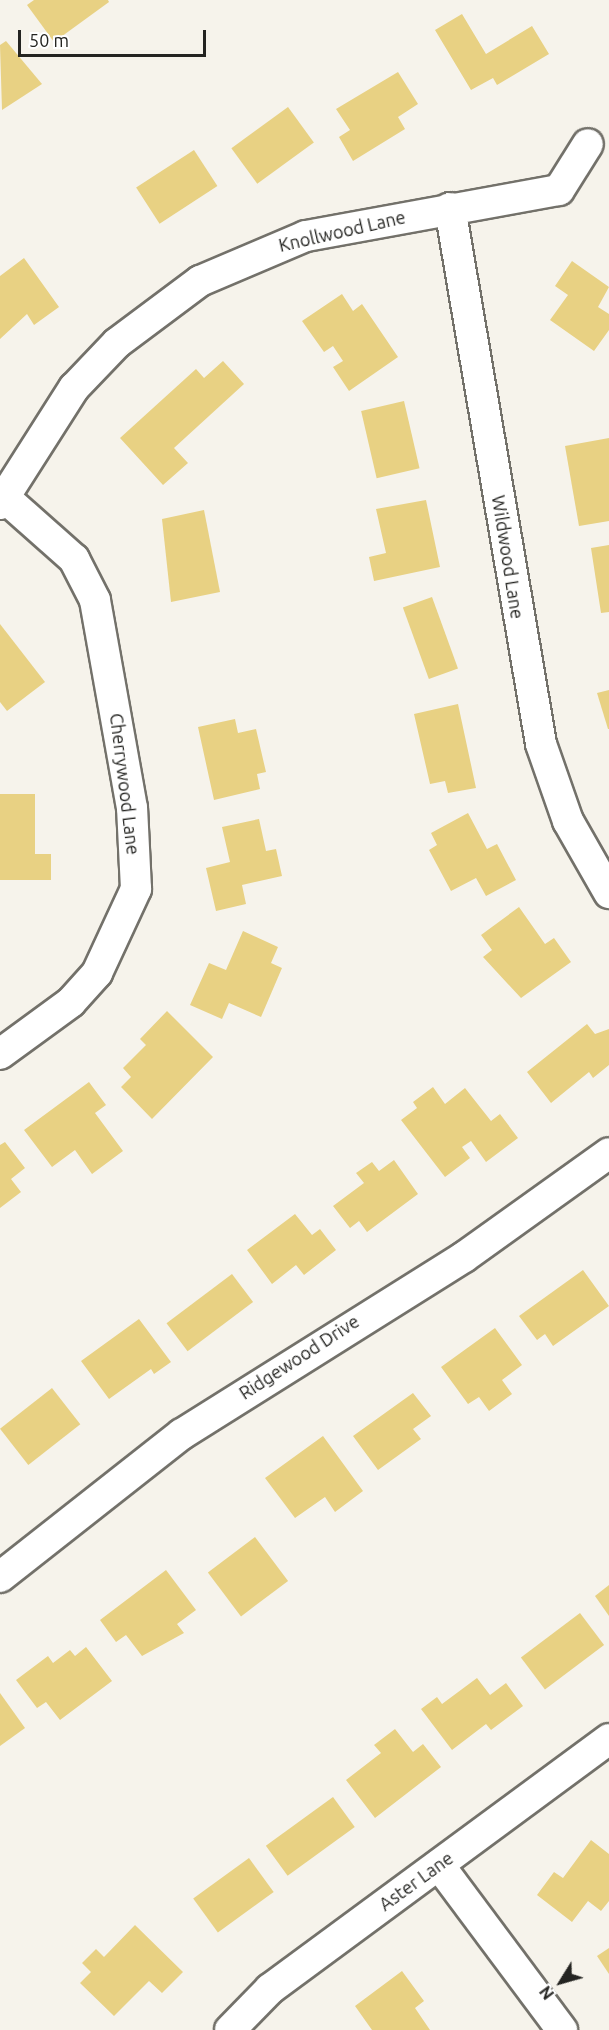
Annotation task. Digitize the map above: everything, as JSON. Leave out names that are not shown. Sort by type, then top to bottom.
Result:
[{"type":"street","name":"Knollwood Lane","points":[[2,501],[74,388],[117,343],[200,281],[306,236],[559,190],[588,144]]},
{"type":"street","name":"Wildwood Lane","points":[[450,208],[541,744],[568,821],[609,893]]},
{"type":"street","name":"Cherrywood Lane","points":[[0,1054],[71,1002],[97,973],[136,889],[132,808],[95,600],[74,559],[2,501]]},
{"type":"street","name":"Ridgewood Drive","points":[[0,1576],[182,1434],[473,1251],[609,1153]]},
{"type":"street","name":"Aster Lane","points":[[230,2030],[270,1989],[609,1739]]},
{"type":"street","points":[[439,1864],[562,2030]]},
{"type":"building","points":[[34,0],[108,0],[109,2],[54,42],[27,5]]},
{"type":"building","points":[[462,14],[486,54],[532,26],[549,54],[497,85],[493,78],[471,90],[435,30]]},
{"type":"building","points":[[6,41],[42,84],[2,110],[0,45]]},
{"type":"building","points":[[398,72],[418,104],[398,117],[405,129],[353,161],[339,137],[350,130],[336,109]]},
{"type":"building","points":[[288,107],[314,143],[257,184],[231,148]]},
{"type":"building","points":[[194,150],[217,186],[160,224],[136,188]]},
{"type":"building","points":[[24,258],[59,307],[34,325],[27,314],[0,339],[0,276]]},
{"type":"building","points":[[572,261],[609,287],[598,307],[609,314],[609,330],[594,351],[550,320],[568,295],[555,286]]},
{"type":"building","points":[[342,294],[353,311],[362,304],[398,357],[349,391],[333,367],[343,361],[333,346],[324,352],[302,321]]},
{"type":"building","points":[[223,361],[244,384],[174,448],[188,463],[163,485],[120,438],[196,369],[204,378]]},
{"type":"building","points":[[404,401],[420,468],[377,478],[361,411]]},
{"type":"building","points":[[609,438],[609,521],[579,526],[565,446]]},
{"type":"building","points":[[426,500],[440,567],[374,581],[369,557],[386,553],[376,509]]},
{"type":"building","points":[[204,510],[220,592],[171,602],[162,519]]},
{"type":"building","points":[[609,545],[609,612],[601,613],[591,548]]},
{"type":"building","points":[[432,597],[458,668],[429,679],[403,608]]},
{"type":"building","points":[[0,624],[45,682],[7,711],[0,702]]},
{"type":"building","points":[[609,690],[609,729],[608,729],[597,693]]},
{"type":"building","points":[[458,704],[476,788],[448,793],[445,781],[430,784],[414,714]]},
{"type":"building","points":[[235,719],[238,733],[256,729],[266,772],[257,774],[260,789],[214,800],[198,727]]},
{"type":"building","points":[[0,794],[35,794],[35,854],[51,854],[51,880],[0,880]]},
{"type":"building","points":[[468,813],[487,849],[497,844],[516,880],[486,896],[476,878],[451,891],[429,850],[437,845],[431,833]]},
{"type":"building","points":[[259,819],[266,851],[276,849],[282,876],[242,885],[246,904],[216,911],[206,868],[230,862],[222,827]]},
{"type":"building","points":[[519,907],[545,944],[554,938],[571,962],[521,998],[483,957],[492,950],[481,935]]},
{"type":"building","points":[[243,931],[278,947],[271,963],[282,968],[261,1017],[229,1003],[222,1019],[190,1005],[209,963],[226,970]]},
{"type":"building","points":[[167,1011],[213,1057],[152,1119],[121,1087],[131,1077],[123,1068],[146,1045],[140,1039]]},
{"type":"building","points":[[587,1024],[595,1034],[609,1029],[609,1065],[593,1078],[589,1072],[551,1103],[527,1072]]},
{"type":"building","points":[[89,1082],[106,1105],[95,1113],[123,1151],[92,1174],[75,1150],[52,1167],[24,1130]]},
{"type":"building","points":[[433,1087],[445,1104],[465,1088],[491,1121],[500,1114],[518,1138],[486,1162],[471,1141],[462,1147],[470,1158],[445,1177],[401,1120],[417,1108],[413,1102]]},
{"type":"building","points":[[5,1142],[25,1168],[11,1179],[21,1192],[0,1208],[0,1145]]},
{"type":"building","points":[[394,1160],[418,1194],[367,1232],[359,1221],[350,1228],[333,1206],[364,1183],[356,1173],[372,1162],[379,1171]]},
{"type":"building","points":[[295,1214],[312,1235],[320,1229],[336,1250],[304,1275],[296,1265],[272,1284],[247,1250]]},
{"type":"building","points":[[583,1270],[609,1306],[553,1346],[545,1334],[537,1340],[519,1316]]},
{"type":"building","points":[[232,1274],[253,1302],[188,1351],[167,1323]]},
{"type":"building","points":[[139,1319],[171,1362],[154,1374],[151,1369],[109,1399],[81,1361]]},
{"type":"building","points":[[495,1328],[522,1365],[502,1380],[512,1394],[489,1411],[479,1397],[468,1404],[441,1367]]},
{"type":"building","points":[[52,1388],[80,1424],[28,1465],[0,1429]]},
{"type":"building","points":[[413,1393],[431,1416],[413,1429],[421,1439],[378,1470],[353,1436]]},
{"type":"building","points":[[323,1436],[363,1491],[335,1512],[325,1497],[295,1518],[265,1478]]},
{"type":"building","points":[[255,1537],[288,1581],[241,1616],[208,1573]]},
{"type":"building","points":[[166,1570],[196,1610],[177,1624],[184,1633],[142,1656],[126,1635],[116,1642],[100,1620]]},
{"type":"building","points":[[609,1585],[609,1616],[595,1596]]},
{"type":"building","points":[[580,1613],[604,1645],[545,1689],[521,1658]]},
{"type":"building","points":[[86,1647],[112,1681],[60,1720],[46,1702],[37,1708],[16,1680],[48,1656],[53,1663],[70,1650],[75,1656]]},
{"type":"building","points":[[477,1678],[490,1695],[506,1683],[523,1706],[491,1730],[486,1724],[452,1750],[421,1709],[437,1697],[442,1704]]},
{"type":"building","points":[[0,1693],[25,1728],[0,1746]]},
{"type":"building","points":[[395,1729],[413,1752],[423,1744],[441,1767],[375,1818],[346,1780],[381,1753],[374,1745]]},
{"type":"building","points":[[333,1797],[355,1827],[288,1876],[266,1846]]},
{"type":"building","points":[[591,1840],[609,1854],[609,1901],[601,1911],[588,1901],[572,1922],[537,1895],[554,1872],[563,1878]]},
{"type":"building","points":[[249,1858],[274,1892],[218,1933],[193,1899]]},
{"type":"building","points":[[135,1925],[183,1972],[162,1993],[149,1981],[114,2016],[80,1983],[91,1972],[82,1963],[96,1949],[104,1957]]},
{"type":"building","points":[[609,1948],[609,1974],[597,1956]]},
{"type":"building","points":[[402,1971],[424,2001],[415,2008],[430,2030],[372,2030],[355,2006]]}]
